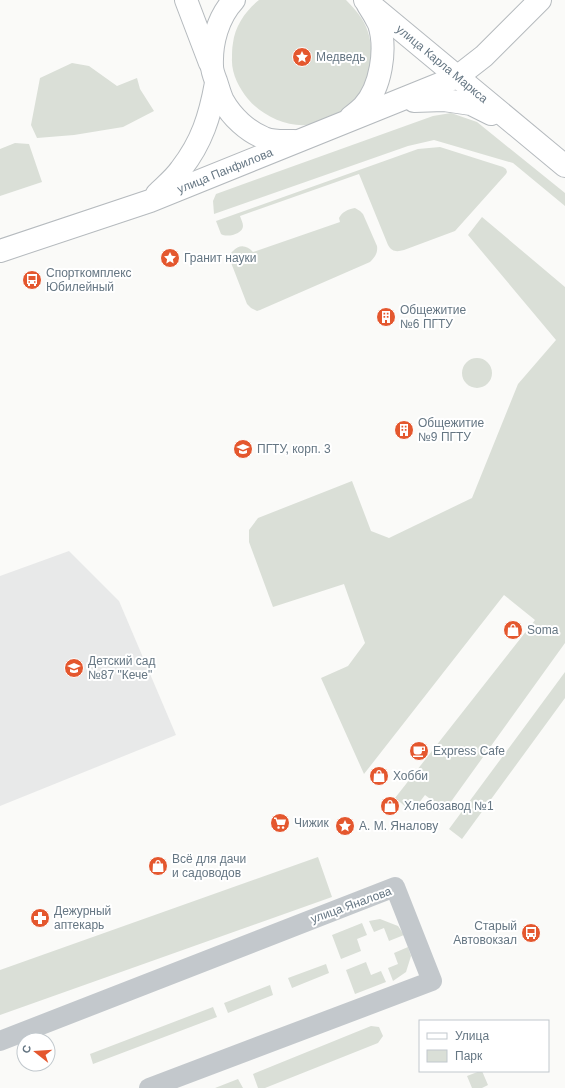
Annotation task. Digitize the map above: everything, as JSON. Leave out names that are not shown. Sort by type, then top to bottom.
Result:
[{"type":"main road","points":[[186,0],[223,100],[234,116],[248,129],[264,138],[278,142],[299,141]]},
{"type":"main road","name":"улица Панфилова","points":[[150,201],[181,170],[195,149],[206,127],[212,106],[214,75],[212,50],[222,18],[234,0]]},
{"type":"main road","points":[[344,123],[364,107],[374,91],[381,70],[383,47],[379,24],[366,0]]},
{"type":"main road","name":"улица Карла Маркса","points":[[366,0],[565,166]]},
{"type":"main road","points":[[458,77],[484,56],[540,0]]},
{"type":"main road","name":"улица Панфилова","points":[[0,251],[150,201],[458,77]]},
{"type":"main road","name":"улица Карла Маркса","points":[[396,102],[444,100],[471,104],[517,127]]},
{"type":"street","name":"улица Яналова","points":[[0,1041],[395,887],[432,981],[149,1088]]},
{"type":"shaded area","name":"Детский сад №87 \"Кече\"","points":[[69,551],[119,601],[176,735],[0,806],[0,576]]},
{"type":"green space","points":[[259,0],[346,0],[362,19],[369,35],[371,47],[371,62],[368,76],[362,90],[353,103],[339,113],[313,124],[296,125],[269,116],[248,99],[234,75],[232,64],[232,47],[236,31],[242,19]]},
{"type":"green space","points":[[72,63],[89,66],[117,86],[137,78],[140,89],[154,111],[123,127],[74,135],[37,138],[31,125],[40,78]]},
{"type":"green space","points":[[451,113],[477,122],[565,193],[565,206],[513,163],[434,140],[408,146],[214,214],[213,201],[216,194],[433,116]]},
{"type":"green space","points":[[15,143],[29,144],[42,182],[0,196],[0,149]]},
{"type":"green space","points":[[440,147],[503,167],[507,172],[455,231],[404,250],[395,251],[388,245],[359,174],[240,216],[243,225],[242,229],[238,233],[227,236],[221,234],[216,221],[418,149]]},
{"type":"green space","points":[[355,208],[363,214],[377,246],[376,255],[370,262],[260,310],[257,311],[247,304],[230,260],[231,254],[235,249],[243,246],[253,252],[340,222],[339,218],[344,212]]},
{"type":"green space","points":[[482,217],[565,287],[565,643],[445,810],[425,795],[412,812],[395,798],[535,620],[504,595],[364,774],[321,678],[348,666],[365,643],[344,584],[273,607],[249,542],[249,530],[258,518],[352,481],[371,531],[389,538],[472,498],[518,384],[556,340],[468,235]]},
{"type":"green space","points":[[477,358],[488,362],[492,373],[488,384],[477,388],[466,384],[462,373],[466,362]]},
{"type":"green space","points":[[565,672],[565,698],[462,839],[449,829]]},
{"type":"green space","points":[[318,857],[332,897],[0,1015],[0,970]]},
{"type":"green space","points":[[380,919],[398,926],[404,935],[389,941],[384,928],[374,932],[369,921]]},
{"type":"green space","points":[[362,923],[367,935],[357,939],[361,951],[341,959],[332,935]]},
{"type":"green space","points":[[408,947],[411,956],[406,972],[393,981],[388,968],[398,964],[394,953]]},
{"type":"green space","points":[[366,962],[371,975],[381,971],[386,982],[355,994],[346,970]]},
{"type":"green space","points":[[326,964],[329,973],[292,988],[288,978]]},
{"type":"green space","points":[[270,985],[273,995],[228,1013],[224,1003]]},
{"type":"green space","points":[[213,1007],[217,1017],[93,1064],[90,1054]]},
{"type":"green space","points":[[371,1026],[379,1027],[383,1036],[378,1043],[265,1088],[258,1088],[253,1074]]},
{"type":"green space","points":[[477,1072],[482,1072],[488,1085],[482,1088],[472,1088],[467,1076]]},
{"type":"green space","points":[[238,1079],[243,1088],[215,1088]]},
{"type":"place","name":"Медведь","points":[[302,57]]},
{"type":"place","name":"Гранит науки","points":[[170,258]]},
{"type":"place","name":"Спорткомплекс Юбилейный","points":[[32,280]]},
{"type":"place","name":"Общежитие №6 ПГТУ","points":[[386,317]]},
{"type":"place","name":"Общежитие №9 ПГТУ","points":[[404,430]]},
{"type":"place","name":"ПГТУ, корп. 3","points":[[243,449]]},
{"type":"place","name":"Soma","points":[[513,630]]},
{"type":"place","name":"Детский сад №87 \"Кече\"","points":[[74,668]]},
{"type":"place","name":"Express Cafe","points":[[419,751]]},
{"type":"place","name":"Хобби","points":[[379,776]]},
{"type":"place","name":"Хлебозавод №1","points":[[390,806]]},
{"type":"place","name":"Чижик","points":[[280,823]]},
{"type":"place","name":"А. М. Яналову","points":[[345,826]]},
{"type":"place","name":"Всё для дачи и садоводов","points":[[158,866]]},
{"type":"place","name":"Дежурный аптекарь","points":[[40,918]]},
{"type":"place","name":"Старый Автовокзал","points":[[531,933]]}]
